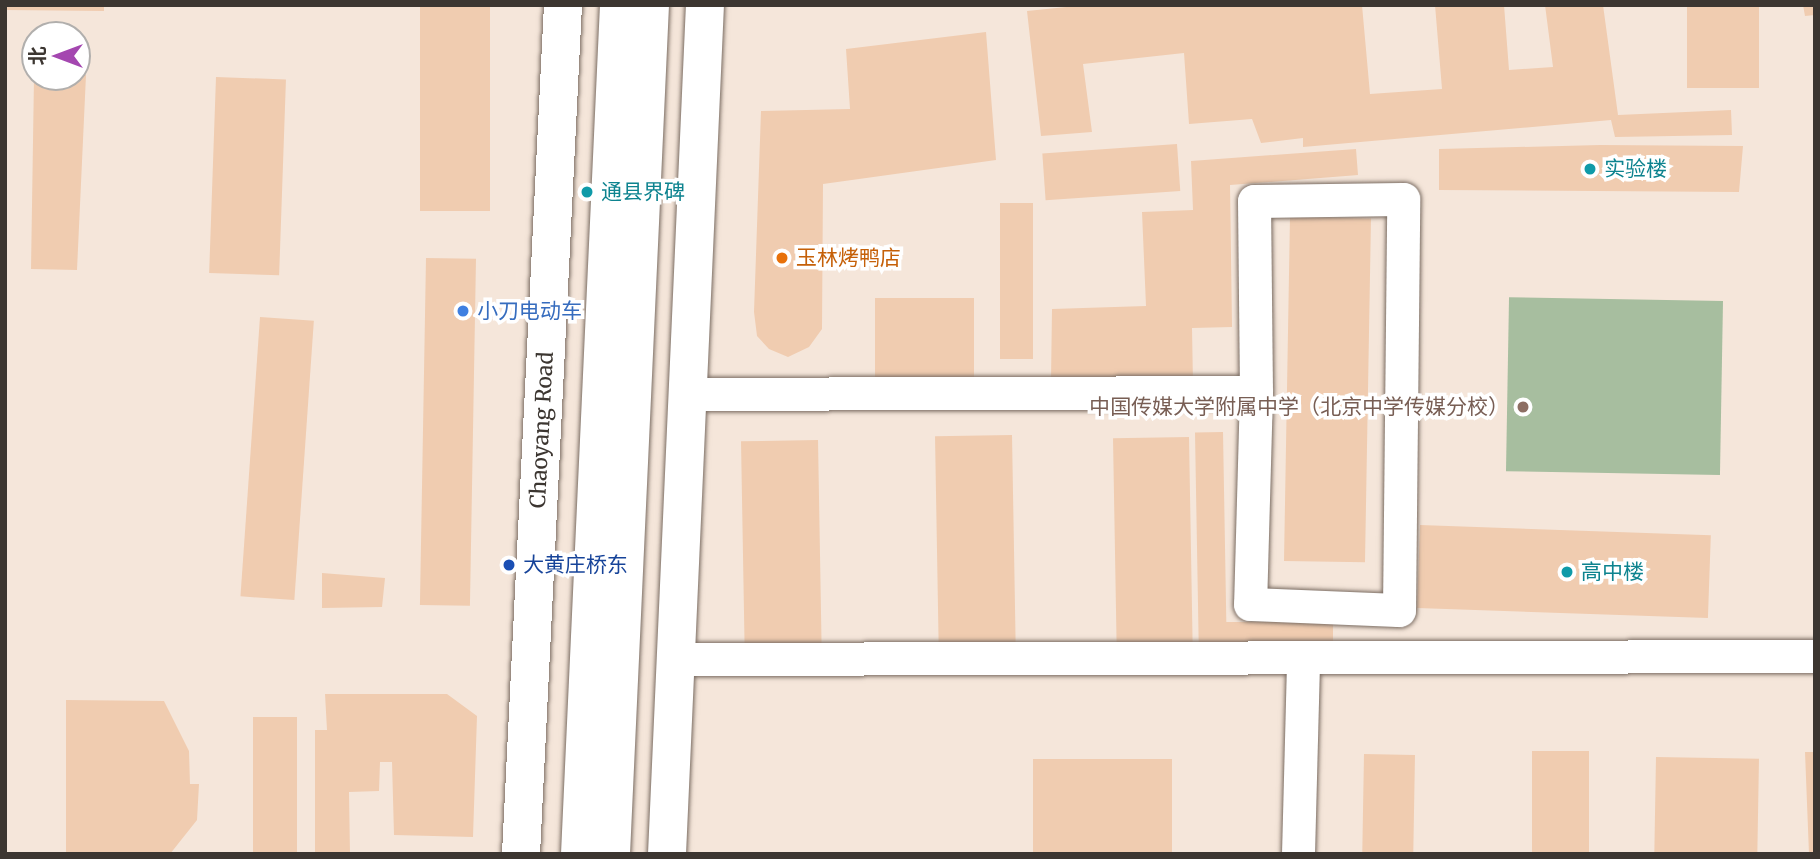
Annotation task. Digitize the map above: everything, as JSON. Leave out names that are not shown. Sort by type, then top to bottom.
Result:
[{"type":"main road","name":"Chaoyang Road","points":[[521,854],[563,5]]},
{"type":"main road","points":[[580,854],[619,5]]},
{"type":"main road","points":[[611,854],[650,5]]},
{"type":"main road","points":[[667,854],[705,5]]},
{"type":"street","points":[[1404,199],[1399,610],[1250,604],[1256,392],[1254,201],[1404,199]]},
{"type":"street","points":[[688,394],[1256,392]]},
{"type":"street","points":[[676,659],[1815,656]]},
{"type":"street","points":[[1298,854],[1303,657]]},
{"type":"green space","points":[[1509,297],[1723,301],[1720,475],[1506,471]]},
{"type":"building","points":[[5,5],[104,5],[104,11],[5,10]]},
{"type":"building","points":[[420,5],[490,5],[490,211],[420,211]]},
{"type":"building","points":[[1086,5],[1362,5],[1370,94],[1442,89],[1435,5],[1504,5],[1509,70],[1553,67],[1545,5],[1603,5],[1618,115],[1731,110],[1732,135],[1615,137],[1611,120],[1303,147],[1303,138],[1261,143],[1252,119],[1189,124],[1184,53],[1083,64],[1092,132],[1041,136],[1027,11]]},
{"type":"building","points":[[1687,5],[1759,5],[1759,88],[1687,88]]},
{"type":"building","points":[[1803,5],[1815,5],[1815,15],[1805,16]]},
{"type":"building","points":[[986,32],[996,160],[823,184],[822,329],[809,347],[788,357],[769,349],[757,336],[754,312],[761,111],[850,109],[846,49]]},
{"type":"building","points":[[216,77],[286,79],[279,275],[209,273]]},
{"type":"building","points":[[34,91],[85,91],[77,270],[31,269]]},
{"type":"building","points":[[1177,144],[1180,191],[1046,200],[1042,153]]},
{"type":"building","name":"实验楼","points":[[1600,145],[1743,146],[1739,192],[1439,190],[1439,149]]},
{"type":"building","points":[[1356,149],[1358,175],[1230,185],[1232,327],[1192,328],[1193,384],[1051,380],[1052,309],[1146,306],[1142,212],[1193,210],[1191,161]]},
{"type":"building","points":[[1000,203],[1033,203],[1033,359],[1000,359]]},
{"type":"building","points":[[1290,217],[1371,218],[1365,562],[1284,561]]},
{"type":"building","points":[[426,258],[476,259],[470,606],[420,605]]},
{"type":"building","points":[[875,298],[974,298],[974,384],[875,384]]},
{"type":"building","points":[[260,317],[314,321],[294,600],[240,596]]},
{"type":"building","points":[[1195,432],[1223,432],[1227,653],[1199,653]]},
{"type":"building","points":[[1012,435],[1016,653],[939,654],[935,436]]},
{"type":"building","points":[[1189,437],[1193,656],[1117,657],[1113,438]]},
{"type":"building","points":[[818,440],[822,658],[745,659],[741,441]]},
{"type":"building","name":"高中楼","points":[[1420,525],[1711,535],[1708,618],[1417,608]]},
{"type":"building","points":[[322,573],[385,578],[382,607],[322,608]]},
{"type":"building","points":[[1225,622],[1333,622],[1333,649],[1225,649]]},
{"type":"building","points":[[325,694],[447,694],[477,716],[473,837],[394,835],[392,762],[380,762],[379,791],[349,792],[350,854],[315,854],[315,730],[327,730]]},
{"type":"building","points":[[66,700],[164,701],[189,751],[190,784],[199,784],[197,820],[170,854],[66,854]]},
{"type":"building","points":[[253,717],[297,717],[297,854],[253,854]]},
{"type":"building","points":[[1532,751],[1589,751],[1589,854],[1532,854]]},
{"type":"building","points":[[1805,752],[1815,752],[1815,854],[1809,854]]},
{"type":"building","points":[[1364,754],[1415,755],[1413,854],[1362,854]]},
{"type":"building","points":[[1656,757],[1759,759],[1757,854],[1654,854]]},
{"type":"building","points":[[1033,759],[1172,759],[1172,854],[1033,854]]},
{"type":"place","name":"实验楼","points":[[1590,169]]},
{"type":"place","name":"通县界碑","points":[[587,192]]},
{"type":"place","name":"玉林烤鸭店","points":[[782,258]]},
{"type":"place","name":"小刀电动车","points":[[463,311]]},
{"type":"place","name":"中国传媒大学附属中学（北京中学传媒分校）","points":[[1523,407]]},
{"type":"place","name":"大黄庄桥东","points":[[509,565]]},
{"type":"place","name":"高中楼","points":[[1567,572]]}]
